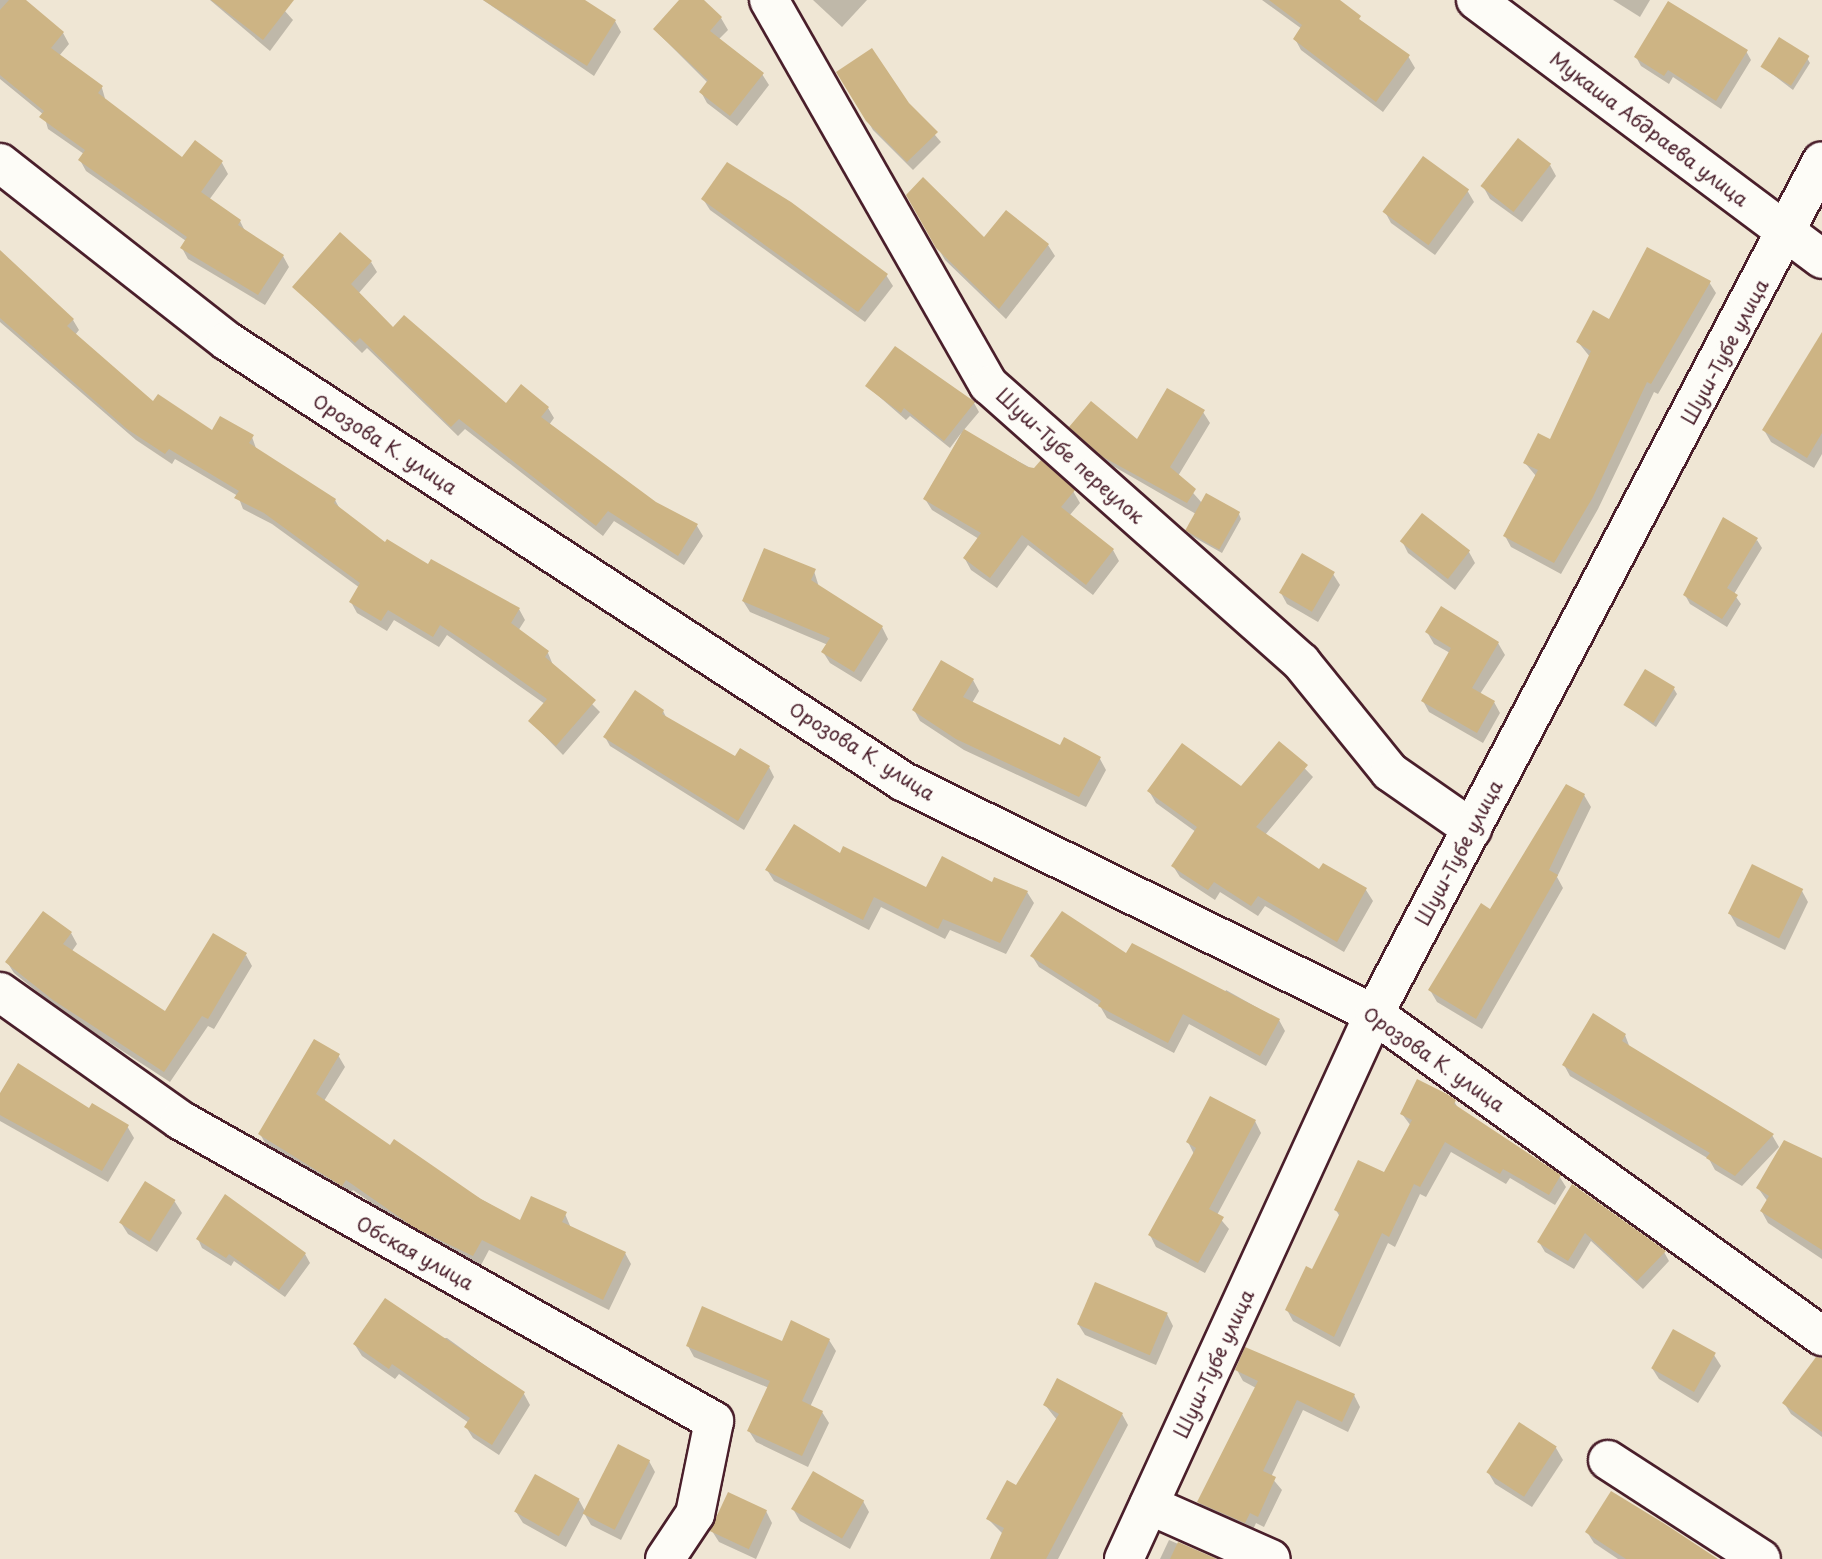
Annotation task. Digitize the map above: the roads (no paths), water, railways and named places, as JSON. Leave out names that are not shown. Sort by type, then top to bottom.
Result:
[{"type":"street","name":"Шуш-Тубе переулок","points":[[769,0],[989,385],[1301,662],[1390,772],[1472,829]]},
{"type":"street","name":"Мукаша Абдраева улица","points":[[1476,0],[1822,259]]},
{"type":"street","name":"Шуш-Тубе улица","points":[[1124,1559],[1374,1014],[1788,233],[1822,161]]},
{"type":"street","name":"Орозова К. улица","points":[[0,163],[227,341],[904,782],[1374,1014],[1822,1336]]},
{"type":"street","name":"Обская улица","points":[[0,992],[180,1120],[714,1421],[695,1514],[665,1559]]},
{"type":"street","points":[[1608,1461],[1761,1559]]},
{"type":"street","points":[[1149,1505],[1271,1559]]}]
